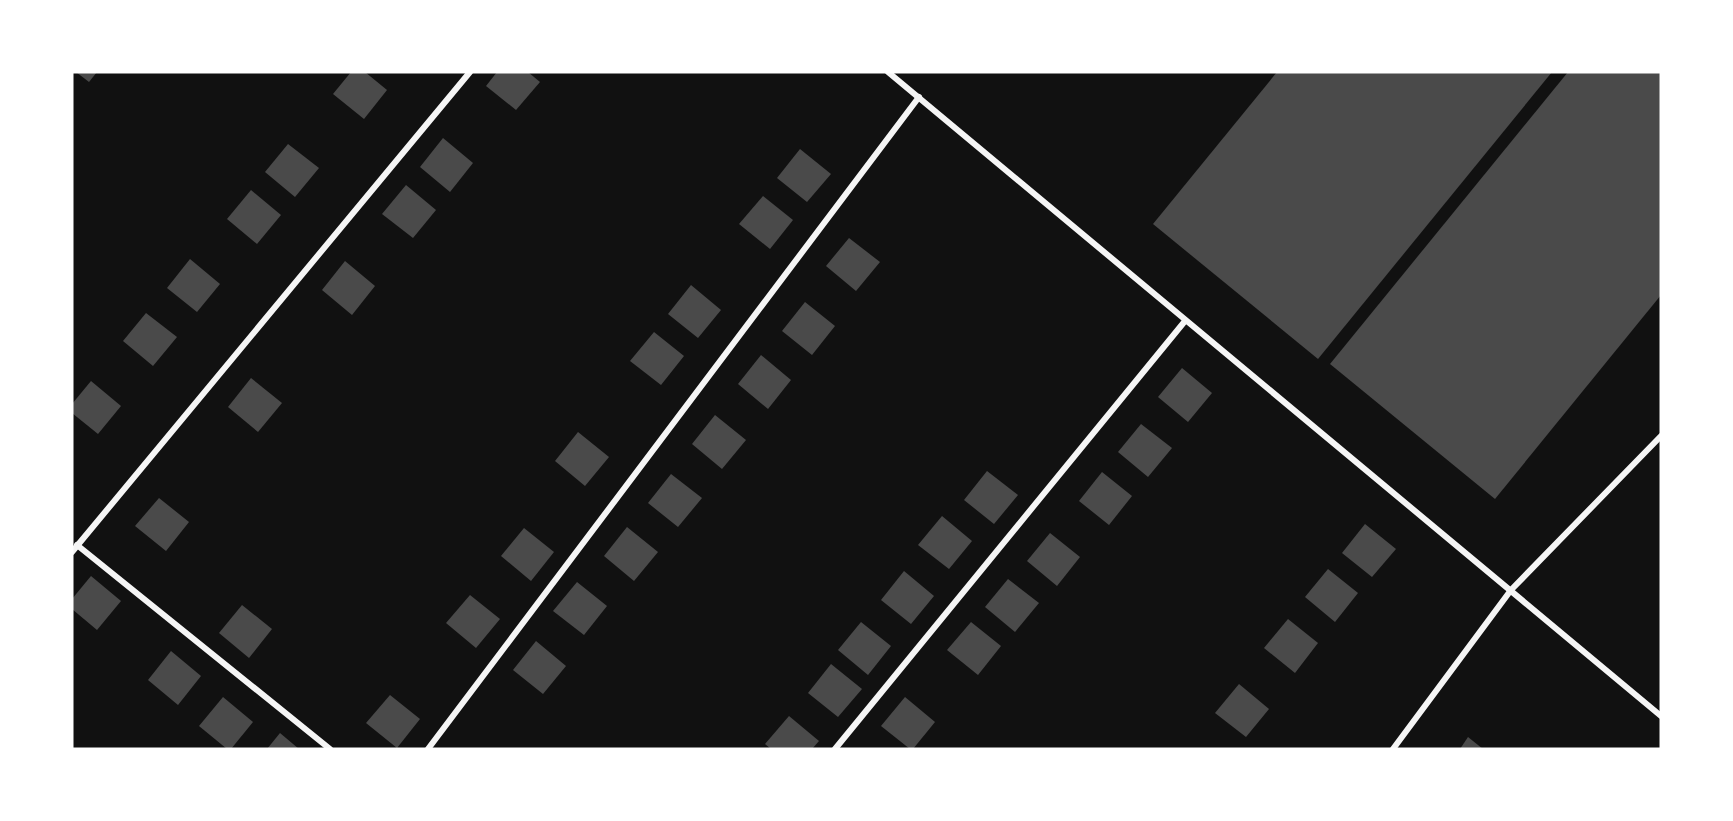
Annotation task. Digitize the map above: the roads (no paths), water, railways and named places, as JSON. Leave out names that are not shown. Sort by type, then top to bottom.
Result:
[{"type":"street","points":[[72,552],[470,72]]},
{"type":"street","points":[[888,72],[1661,716]]},
{"type":"street","points":[[428,749],[918,97]]},
{"type":"street","points":[[835,749],[1185,321]]},
{"type":"street","points":[[1393,749],[1510,590],[1661,436]]},
{"type":"street","points":[[77,545],[330,749]]}]
